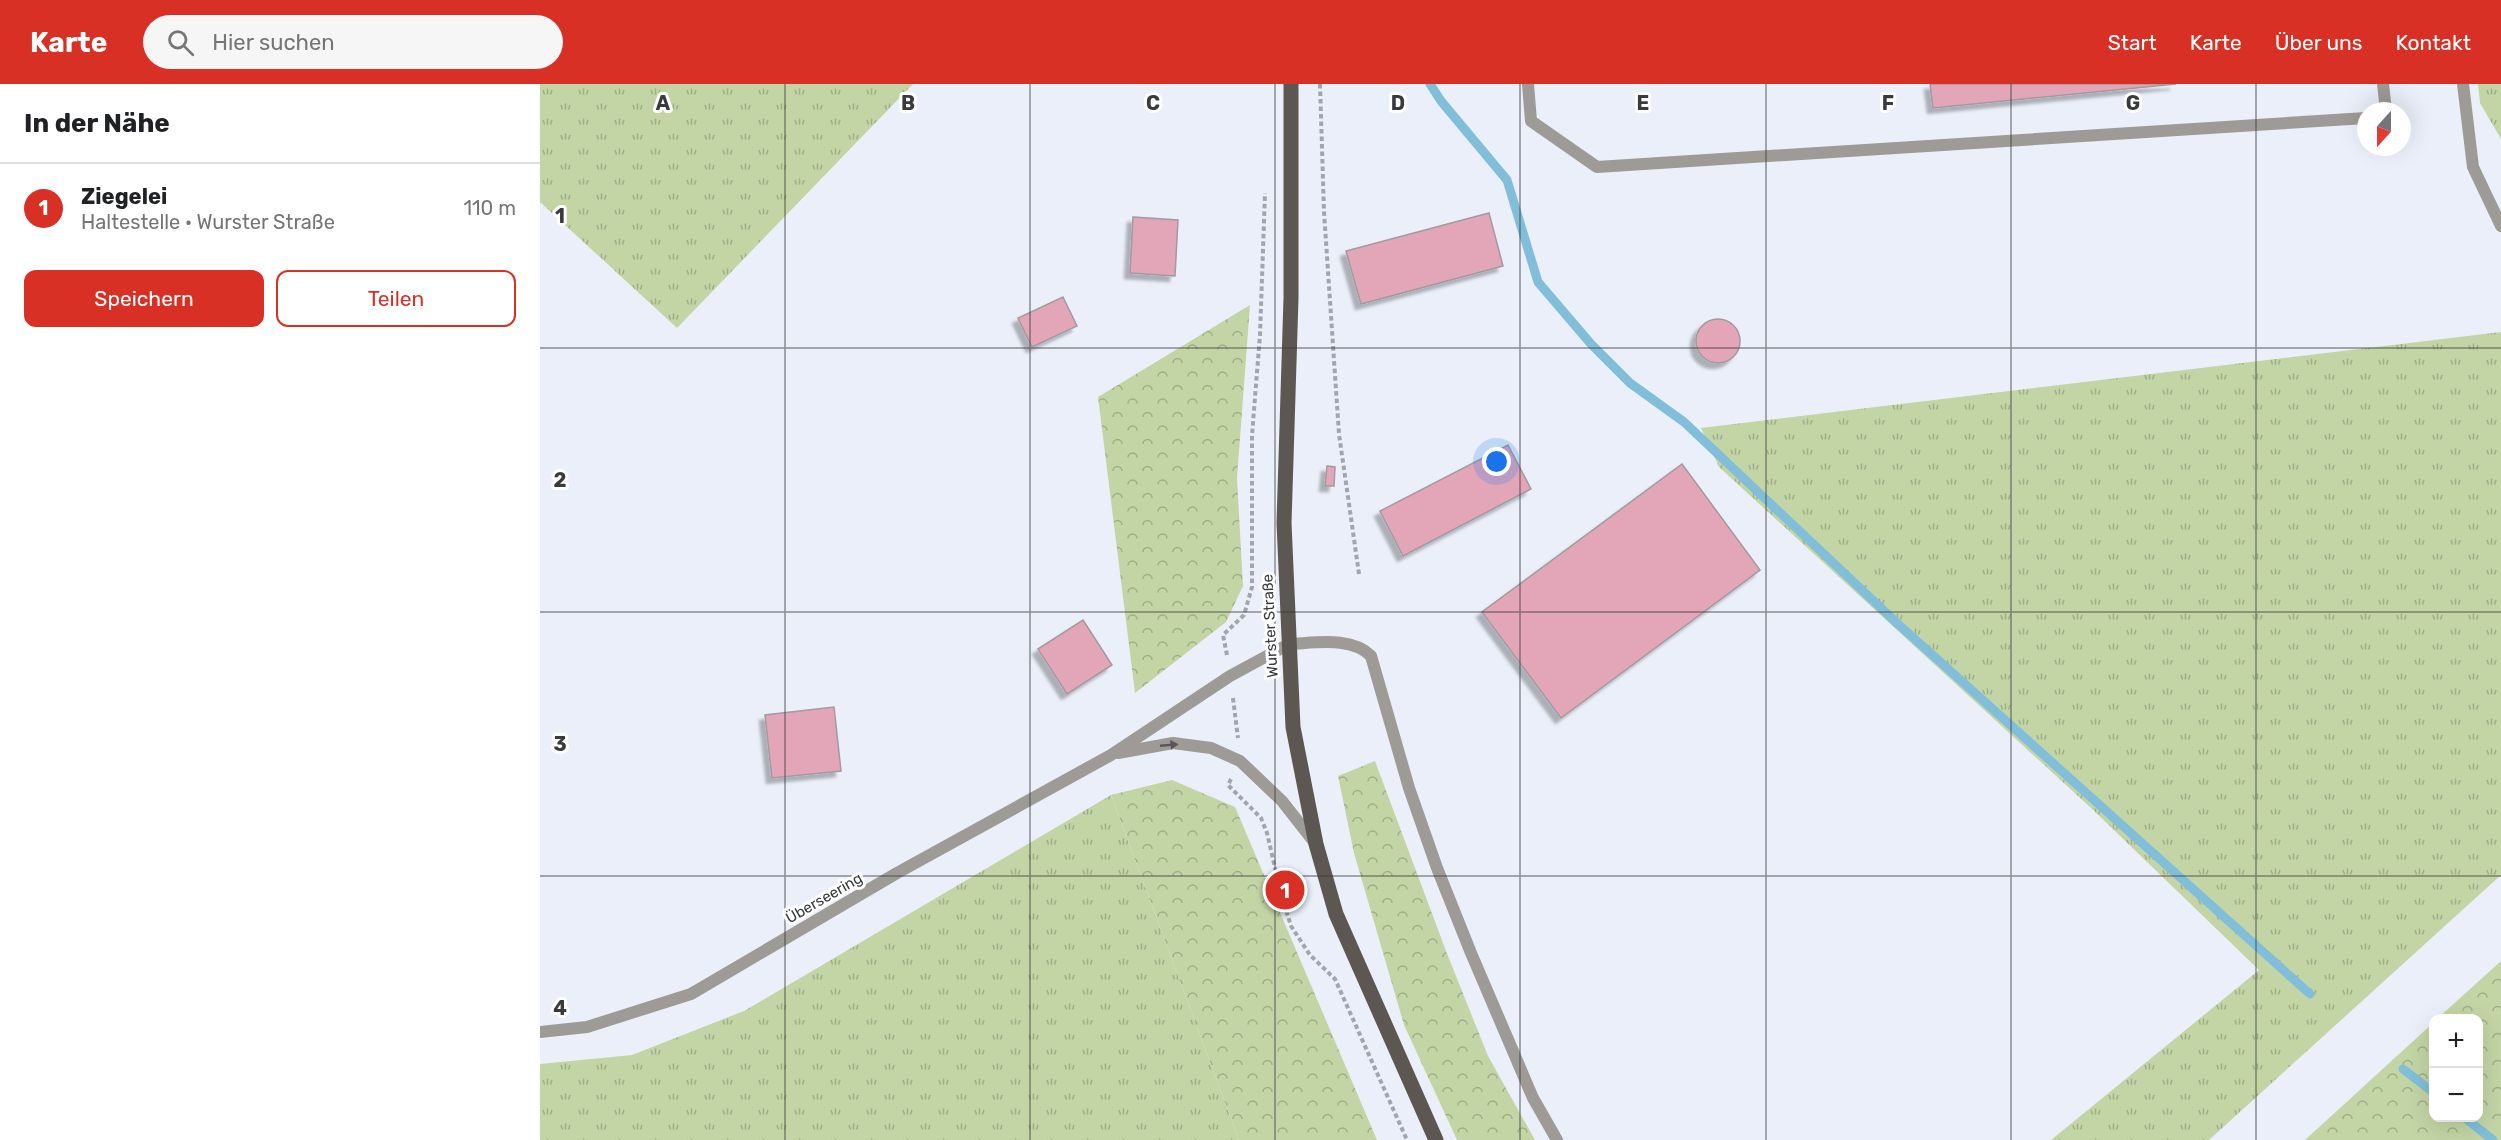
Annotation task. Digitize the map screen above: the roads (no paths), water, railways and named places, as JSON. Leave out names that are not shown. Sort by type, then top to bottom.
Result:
[{"type":"main road","name":"Wurster Straße","points":[[1291,84],[1291,298],[1284,523],[1293,727],[1316,844],[1336,914],[1436,1140]]},
{"type":"street","points":[[1528,84],[1531,121],[1597,167],[2357,119]]},
{"type":"street","points":[[2384,84],[2385,102]]},
{"type":"street","points":[[2463,84],[2473,167],[2501,226]]},
{"type":"street","points":[[1289,644],[1348,643],[1363,648],[1371,656],[1409,788],[1437,868],[1533,1098],[1557,1140]]},
{"type":"street","name":"Überseering","points":[[540,1032],[587,1027],[692,994],[897,873],[1111,755],[1230,676],[1289,644]]},
{"type":"street","name":"Überseering","points":[[1111,755],[1173,743],[1211,748],[1240,761],[1282,801],[1316,844]]},
{"type":"waterway","points":[[1430,84],[1441,101],[1507,180],[1538,282],[1591,344],[1630,383],[1684,422],[1898,624],[2310,994]]},
{"type":"waterway","points":[[2403,1069],[2429,1089]]},
{"type":"waterway","points":[[2470,1122],[2493,1140]]},
{"type":"place","name":"Ziegelei","points":[[1285,890]]}]
